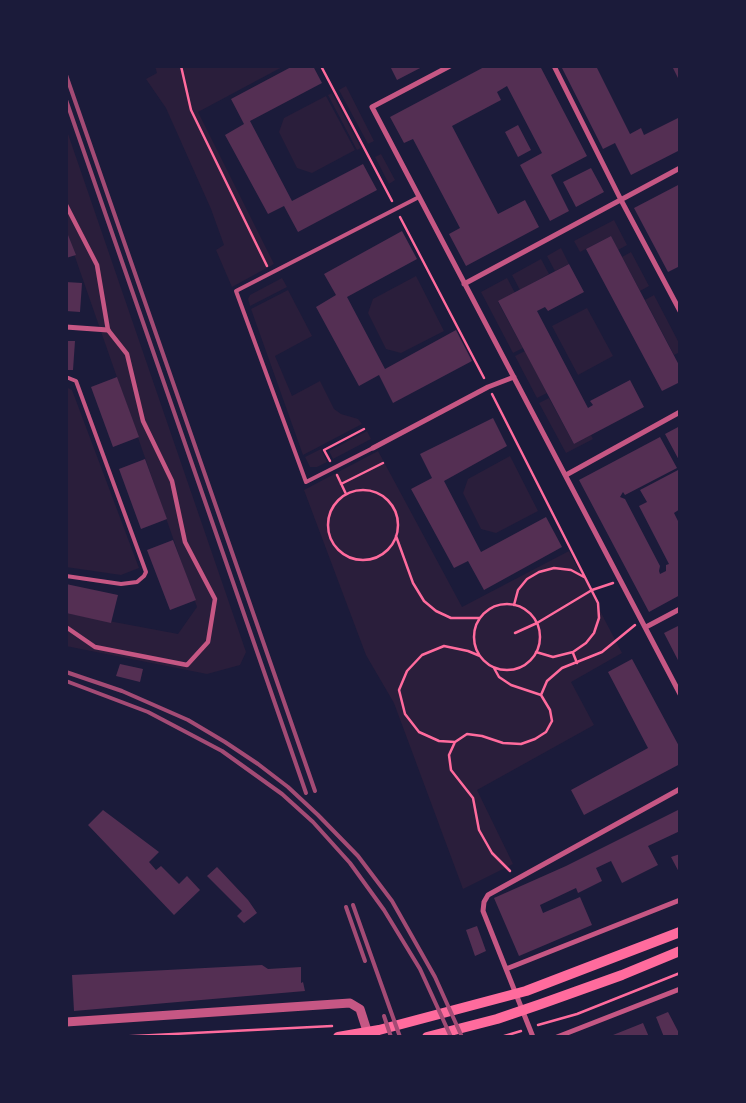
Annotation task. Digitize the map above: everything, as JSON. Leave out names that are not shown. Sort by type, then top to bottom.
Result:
[{"type":"main road","points":[[338,1031],[379,1030],[526,991],[680,932]]},
{"type":"main road","points":[[427,1037],[541,1004],[622,975],[680,951]]},
{"type":"street","points":[[450,66],[372,107],[680,694]]},
{"type":"street","points":[[554,66],[621,200],[680,311]]},
{"type":"street","points":[[464,284],[680,168]]},
{"type":"street","points":[[66,205],[97,265],[108,330],[127,354],[143,421],[172,481],[185,542],[215,599],[208,642],[187,665],[95,647],[66,627]]},
{"type":"street","points":[[66,327],[108,330]]},
{"type":"street","points":[[373,448],[488,387],[514,377]]},
{"type":"street","points":[[566,475],[680,412]]},
{"type":"street","points":[[646,627],[680,609]]},
{"type":"street","points":[[533,1037],[483,911],[484,902],[488,895],[519,880],[680,789]]},
{"type":"street","points":[[506,969],[680,900]]},
{"type":"street","points":[[557,1037],[680,989]]},
{"type":"street","points":[[66,1022],[350,1004],[360,1009],[369,1037]]},
{"type":"lane","points":[[373,448],[306,482],[236,291],[419,197]]},
{"type":"lane","points":[[66,378],[76,381],[146,572],[137,582],[120,584],[66,576]]},
{"type":"path","points":[[181,66],[191,110],[270,273]]},
{"type":"path","points":[[321,66],[488,387],[598,604],[599,618],[594,633],[586,643],[573,652],[553,656],[536,652]]},
{"type":"path","points":[[341,484],[383,463]]},
{"type":"path","points":[[396,536],[386,550],[372,558],[361,560],[350,557],[333,543],[328,521],[338,501],[346,494],[361,490],[377,493],[386,498],[393,506],[398,521],[396,536],[413,583],[424,600],[436,611],[451,618],[480,618]]},
{"type":"path","points":[[514,605],[518,590],[527,580],[539,572],[554,568],[571,570],[586,578]]},
{"type":"path","points":[[515,633],[537,623],[592,590],[621,580]]},
{"type":"path","points":[[480,656],[475,647],[475,627],[486,611],[504,604],[524,608],[537,623],[540,633],[540,642],[536,652],[530,660],[513,670],[493,667]]},
{"type":"path","points":[[541,695],[547,681],[562,668],[602,652],[642,619]]},
{"type":"path","points":[[455,742],[439,740],[419,732],[405,714],[399,690],[407,671],[422,655],[444,646],[468,651],[480,656],[493,667],[499,677],[511,685],[541,695],[550,710],[552,721],[546,732],[535,739],[521,744],[503,743],[482,736],[467,734],[455,742],[449,755],[451,770],[473,798],[479,830],[492,854],[519,880]]},
{"type":"path","points":[[573,652],[577,663]]},
{"type":"path","points":[[531,1028],[576,1014],[680,973]]},
{"type":"path","points":[[501,1037],[522,1030]]},
{"type":"path","points":[[114,1037],[338,1031]]},
{"type":"shaded area","points":[[155,66],[284,66],[198,112],[274,264],[232,287],[216,250],[224,245],[211,209],[166,108],[146,79],[157,73]]},
{"type":"shaded area","points":[[346,86],[374,141],[368,144],[339,90]]},
{"type":"shaded area","points":[[332,93],[361,148],[357,150],[328,95]]},
{"type":"shaded area","points":[[326,96],[355,150],[312,173],[297,168],[279,132],[284,118]]},
{"type":"shaded area","points":[[66,128],[246,652],[240,665],[207,674],[66,646],[66,613],[178,634],[197,607],[66,231]]},
{"type":"shaded area","points":[[381,154],[395,180],[389,184],[375,157]]},
{"type":"shaded area","points":[[614,220],[627,245],[618,250],[611,236],[580,252],[574,241]]},
{"type":"shaded area","points":[[561,248],[569,264],[555,271],[547,256]]},
{"type":"shaded area","points":[[631,252],[649,286],[640,291],[622,257]]},
{"type":"shaded area","points":[[541,259],[549,274],[520,290],[512,275]]},
{"type":"shaded area","points":[[416,276],[444,331],[401,353],[386,349],[368,313],[373,299]]},
{"type":"shaded area","points":[[282,278],[287,287],[250,306],[248,299],[250,295]]},
{"type":"shaded area","points":[[507,278],[515,293],[498,302],[523,348],[513,353],[481,292]]},
{"type":"shaded area","points":[[288,290],[312,336],[275,356],[292,396],[320,381],[334,409],[341,414],[358,419],[362,424],[303,455],[251,309]]},
{"type":"shaded area","points":[[654,295],[680,345],[680,352],[674,355],[645,300]]},
{"type":"shaded area","points":[[587,308],[613,356],[578,375],[552,326]]},
{"type":"shaded area","points":[[525,351],[547,393],[537,398],[515,356]]},
{"type":"shaded area","points":[[66,387],[72,390],[139,568],[121,575],[66,567]]},
{"type":"shaded area","points":[[549,398],[574,444],[591,435],[593,439],[566,453],[539,403]]},
{"type":"shaded area","points":[[367,431],[371,439],[333,459],[329,451]]},
{"type":"shaded area","points":[[321,449],[327,462],[317,467],[310,467],[305,457]]},
{"type":"shaded area","points":[[378,451],[462,607],[569,551],[582,576],[586,578],[598,607],[622,653],[571,682],[594,725],[477,790],[513,864],[463,889],[394,703],[366,655],[304,490]]},
{"type":"shaded area","points":[[510,456],[538,511],[496,533],[481,529],[463,493],[468,479]]},
{"type":"building","points":[[293,66],[313,66],[322,83],[250,121],[292,201],[363,164],[377,190],[298,232],[284,206],[268,214],[225,135],[244,124],[231,99]]},
{"type":"building","points":[[390,66],[424,66],[397,80]]},
{"type":"building","points":[[486,66],[540,66],[587,156],[551,175],[569,211],[550,221],[520,165],[542,153],[507,86],[497,92],[501,100],[452,126],[498,214],[525,200],[539,227],[466,266],[449,234],[460,228],[413,139],[404,143],[390,117]]},
{"type":"building","points":[[561,66],[596,66],[630,134],[641,128],[644,135],[680,117],[680,150],[631,175],[615,143],[603,149]]},
{"type":"building","points":[[672,66],[680,66],[680,82]]},
{"type":"building","points":[[518,125],[531,150],[518,157],[505,132]]},
{"type":"building","points":[[591,168],[604,192],[576,207],[563,182]]},
{"type":"building","points":[[680,184],[680,266],[668,272],[634,208]]},
{"type":"building","points":[[66,230],[76,255],[66,258]]},
{"type":"building","points":[[402,231],[417,259],[347,297],[385,369],[456,330],[472,361],[393,403],[379,375],[359,386],[316,307],[336,295],[324,274]]},
{"type":"building","points":[[611,236],[680,367],[680,382],[662,391],[586,249]]},
{"type":"building","points":[[569,264],[584,292],[548,311],[545,307],[537,311],[588,408],[593,405],[590,401],[630,380],[644,407],[574,444],[498,301]]},
{"type":"building","points":[[66,282],[82,283],[80,312],[66,311]]},
{"type":"building","points":[[66,341],[75,341],[73,370],[66,370]]},
{"type":"building","points":[[117,377],[139,437],[113,447],[91,387]]},
{"type":"building","points":[[493,418],[507,446],[444,481],[481,552],[546,517],[562,547],[484,590],[468,561],[454,568],[411,489],[432,478],[420,454]]},
{"type":"building","points":[[680,426],[680,462],[665,434]]},
{"type":"building","points":[[660,437],[677,468],[625,495],[623,492],[620,497],[625,499],[660,566],[660,574],[666,571],[666,565],[669,564],[639,506],[647,502],[640,490],[680,469],[680,509],[674,513],[680,525],[680,595],[649,612],[579,480]]},
{"type":"building","points":[[145,459],[167,519],[141,529],[119,469]]},
{"type":"building","points":[[173,540],[196,600],[170,610],[147,550]]},
{"type":"building","points":[[66,584],[118,595],[111,623],[66,613]]},
{"type":"building","points":[[680,625],[680,664],[664,633]]},
{"type":"building","points":[[632,659],[680,748],[680,764],[584,815],[571,790],[648,748],[608,672]]},
{"type":"building","points":[[120,664],[143,669],[140,682],[116,676]]},
{"type":"building","points":[[680,809],[680,831],[648,846],[658,865],[622,883],[611,861],[596,868],[602,881],[578,893],[576,888],[540,905],[543,913],[580,897],[592,925],[519,956],[494,898],[566,866]]},
{"type":"building","points":[[103,810],[159,852],[149,862],[156,870],[161,866],[179,884],[187,876],[200,890],[174,915],[88,825]]},
{"type":"building","points":[[680,854],[680,874],[671,857]]},
{"type":"building","points":[[217,867],[248,900],[257,913],[244,923],[237,916],[242,911],[207,876]]},
{"type":"building","points":[[477,926],[486,951],[475,956],[466,930]]},
{"type":"building","points":[[262,965],[268,969],[301,967],[301,983],[303,982],[305,991],[74,1011],[72,975]]},
{"type":"building","points":[[668,1012],[680,1037],[664,1037],[656,1017]]},
{"type":"building","points":[[643,1023],[649,1037],[608,1037]]},
{"type":"railway","points":[[66,75],[315,791]]},
{"type":"railway","points":[[66,100],[306,793]]},
{"type":"railway","points":[[66,672],[122,691],[188,720],[258,764],[288,787],[358,856],[392,901],[435,977],[462,1037]]},
{"type":"railway","points":[[66,681],[148,712],[222,751],[282,794],[313,822],[350,863],[384,910],[420,969],[451,1037]]},
{"type":"railway","points":[[353,905],[400,1037]]},
{"type":"railway","points":[[346,907],[365,961]]},
{"type":"railway","points":[[384,1016],[391,1037]]}]
